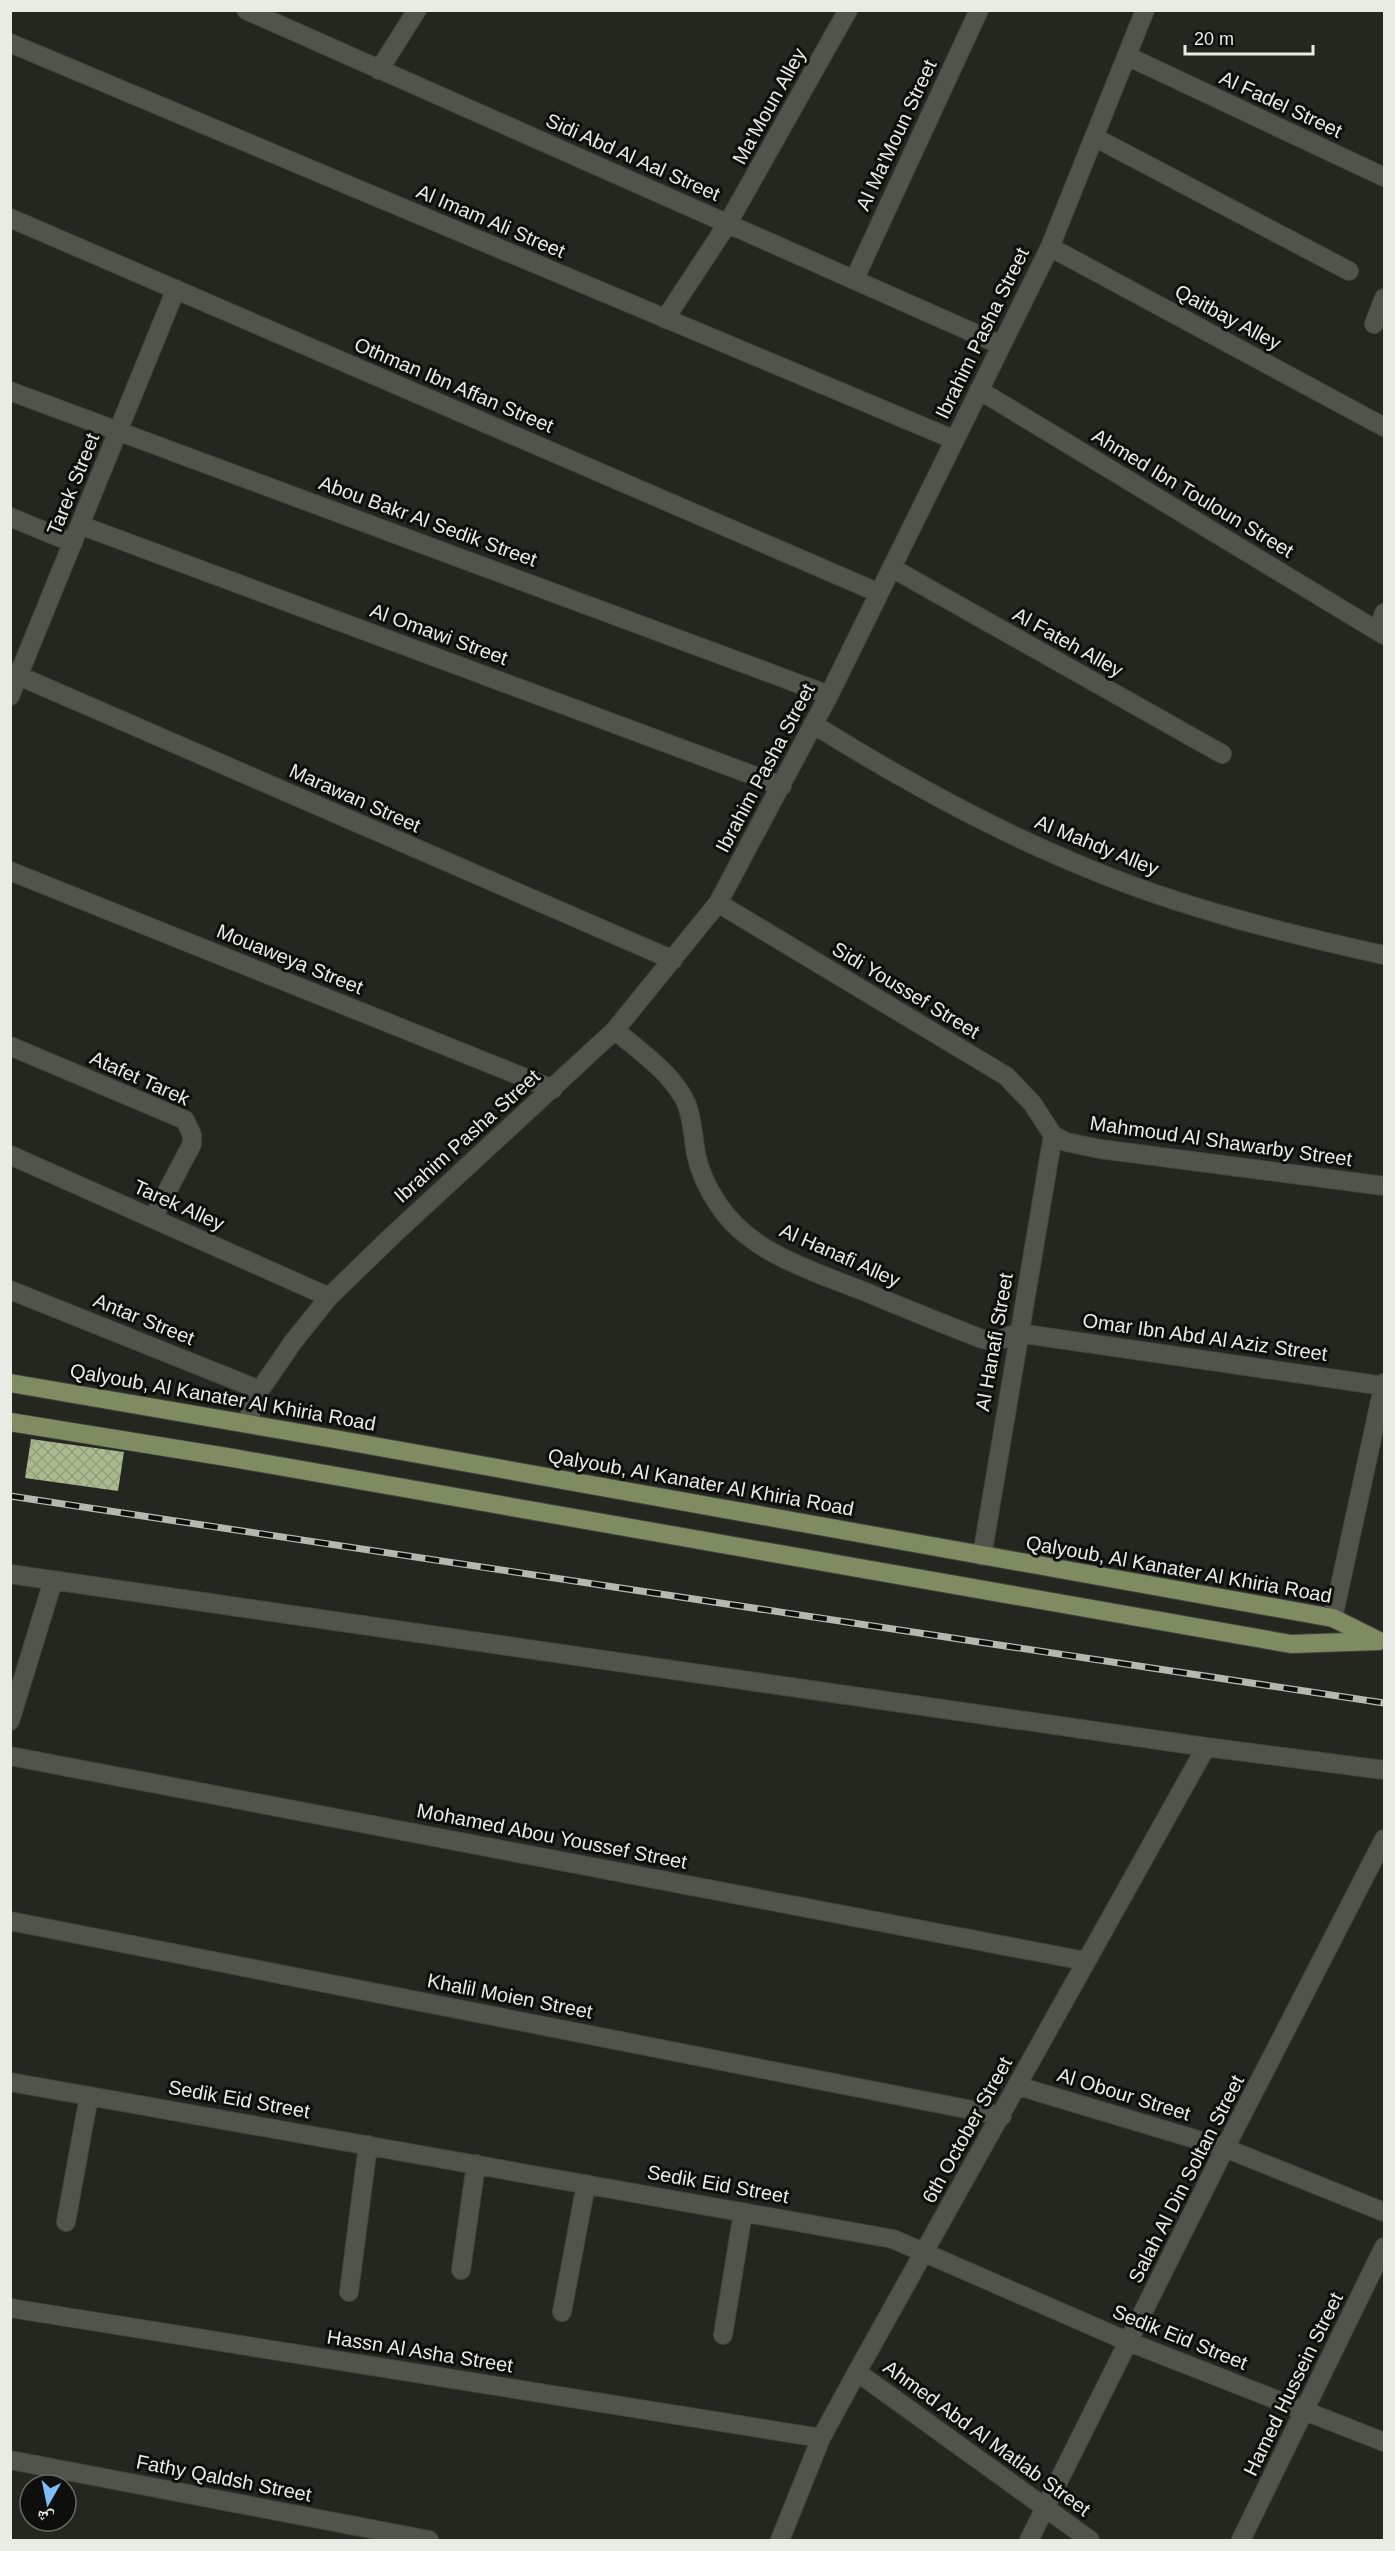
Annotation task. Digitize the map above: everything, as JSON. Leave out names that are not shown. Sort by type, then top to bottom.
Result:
[{"type":"main road","name":"Qalyoub, Al Kanater Al Khiria Road","points":[[10,1383],[246,1423],[1333,1618],[1382,1641]]},
{"type":"main road","name":"Qalyoub, Al Kanater Al Khiria Road","points":[[10,1422],[233,1458],[1291,1644],[1382,1641]]},
{"type":"street","name":"Sidi Abd Al Aal Street","points":[[246,10],[855,278],[1001,345]]},
{"type":"street","points":[[379,70],[417,10]]},
{"type":"street","name":"Ma'Moun Alley","points":[[665,319],[728,223],[848,10]]},
{"type":"street","name":"Al Ma'Moun Street","points":[[855,278],[979,10]]},
{"type":"street","name":"Ibrahim Pasha Street","points":[[246,1423],[260,1390],[293,1342],[329,1297],[615,1030],[718,903],[829,695],[1050,247],[1145,10]]},
{"type":"street","name":"Al Imam Ali Street","points":[[10,43],[955,440]]},
{"type":"street","name":"Al Fadel Street","points":[[1127,56],[1384,177]]},
{"type":"street","points":[[1094,137],[1349,271]]},
{"type":"street","name":"Othman Ibn Affan Street","points":[[10,218],[879,593]]},
{"type":"street","name":"Qaitbay Alley","points":[[1050,247],[1384,427]]},
{"type":"street","name":"Tarek Street","points":[[10,696],[14,674],[73,543],[176,289]]},
{"type":"street","points":[[1374,324],[1384,298]]},
{"type":"street","name":"Ahmed Ibn Touloun Street","points":[[979,390],[1381,633]]},
{"type":"street","name":"Abou Bakr Al Sedik Street","points":[[10,391],[829,695]]},
{"type":"street","points":[[10,518],[73,543]]},
{"type":"street","name":"Al Omawi Street","points":[[80,525],[782,786]]},
{"type":"street","name":"Al Fateh Alley","points":[[892,568],[1222,754]]},
{"type":"street","points":[[1381,633],[1384,613]]},
{"type":"street","name":"Marawan Street","points":[[14,674],[673,960]]},
{"type":"street","name":"Al Mahdy Alley","points":[[813,724],[879,766],[947,804],[1089,869],[1236,920],[1384,955]]},
{"type":"street","name":"Mouaweya Street","points":[[10,871],[553,1089]]},
{"type":"street","name":"Sidi Youssef Street","points":[[718,903],[1006,1076],[1032,1103],[1053,1135]]},
{"type":"street","name":"Al Hanafi Alley","points":[[615,1030],[673,1083],[686,1103],[694,1128],[696,1152],[704,1181],[719,1207],[760,1245],[795,1264],[982,1339],[996,1341],[1018,1333]]},
{"type":"street","name":"Atafet Tarek","points":[[10,1046],[186,1120],[192,1136],[192,1144],[153,1218]]},
{"type":"street","name":"Mahmoud Al Shawarby Street","points":[[1053,1135],[1066,1142],[1091,1148],[1384,1186]]},
{"type":"street","name":"Al Hanafi Street","points":[[982,1556],[1053,1135]]},
{"type":"street","name":"Tarek Alley","points":[[10,1155],[329,1297]]},
{"type":"street","name":"Antar Street","points":[[10,1290],[260,1390]]},
{"type":"street","name":"Omar Ibn Abd Al Aziz Street","points":[[1018,1333],[1384,1385]]},
{"type":"street","points":[[1333,1618],[1384,1385]]},
{"type":"street","points":[[10,1574],[1206,1747],[1384,1770]]},
{"type":"street","points":[[10,1721],[53,1581]]},
{"type":"street","name":"6th October Street","points":[[780,2541],[821,2438],[1206,1747]]},
{"type":"street","name":"Mohamed Abou Youssef Street","points":[[10,1756],[1085,1961]]},
{"type":"street","name":"Salah Al Din Soltan Street","points":[[1029,2541],[1225,2148],[1384,1839]]},
{"type":"street","name":"Khalil Moien Street","points":[[10,1921],[1002,2116]]},
{"type":"street","name":"Sedik Eid Street","points":[[10,2082],[893,2239],[907,2243],[923,2253],[1129,2342],[1384,2442]]},
{"type":"street","name":"Al Obour Street","points":[[1018,2086],[1225,2148],[1384,2212]]},
{"type":"street","points":[[66,2222],[89,2096]]},
{"type":"street","points":[[349,2292],[368,2145]]},
{"type":"street","points":[[461,2270],[476,2164]]},
{"type":"street","points":[[562,2312],[586,2184]]},
{"type":"street","points":[[723,2335],[743,2212]]},
{"type":"street","name":"Hamed Hussein Street","points":[[1241,2541],[1384,2247]]},
{"type":"street","name":"Hassn Al Asha Street","points":[[10,2308],[821,2438]]},
{"type":"street","name":"Ahmed Abd Al Matlab Street","points":[[857,2372],[1090,2541]]},
{"type":"street","name":"Fathy Qaldsh Street","points":[[10,2460],[429,2541]]},
{"type":"building","points":[[31,1439],[124,1452],[118,1491],[25,1478]]},
{"type":"railway","points":[[10,1496],[1384,1703]]}]
